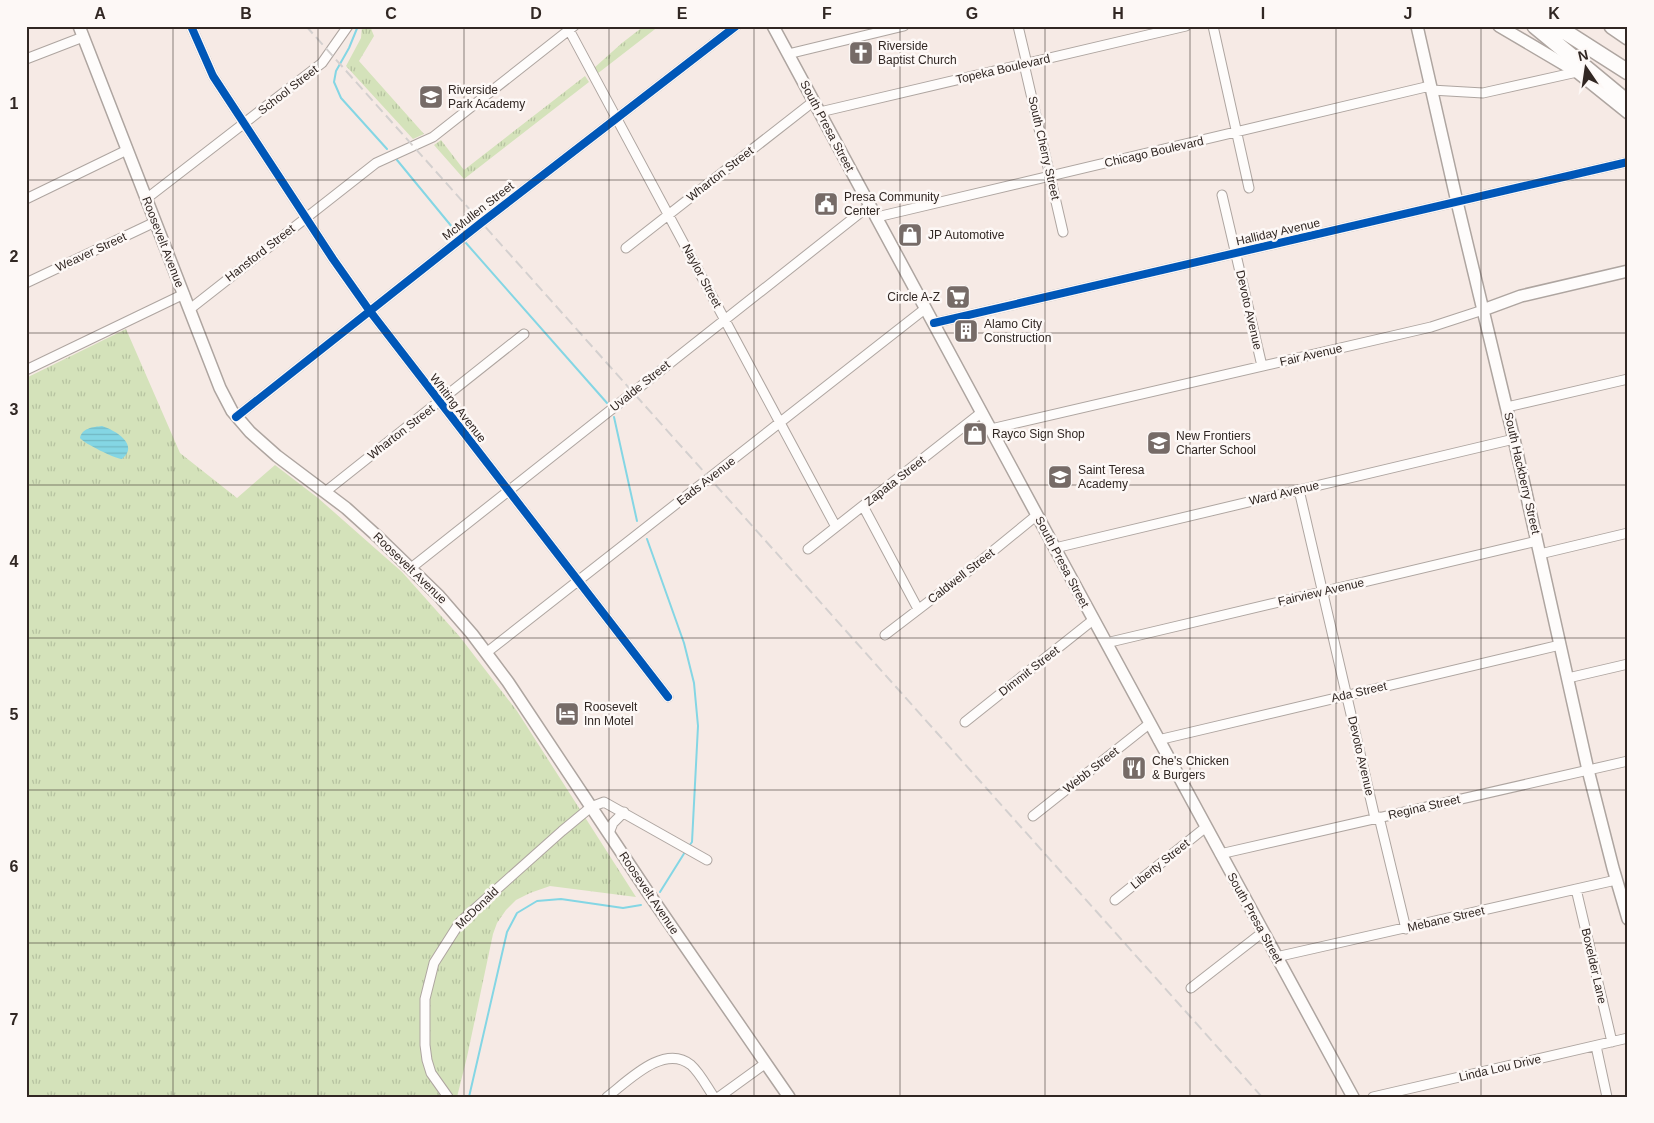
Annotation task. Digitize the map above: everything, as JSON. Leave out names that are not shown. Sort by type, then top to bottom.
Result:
[{"type":"highway","points":[[1535,26],[1628,103]]},
{"type":"highway","points":[[1556,26],[1628,72]]},
{"type":"highway","points":[[1612,26],[1628,37]]},
{"type":"main road","name":"South Presa Street","points":[[773,26],[1149,724],[1353,1097]]},
{"type":"main road","name":"South Hackberry Street","points":[[1417,26],[1456,202],[1507,407],[1588,770],[1616,880],[1624,891],[1628,919]]},
{"type":"main road","points":[[1499,26],[1577,72],[1628,113]]},
{"type":"main road","name":"Roosevelt Avenue","points":[[81,31],[220,388],[236,417],[277,456],[346,508],[411,568],[458,616],[508,682],[591,808],[789,1097]]},
{"type":"main road","name":"Fair Avenue","points":[[1483,310],[1521,296],[1628,271]]},
{"type":"street","name":"Whiting Avenue","points":[[192,26],[213,76],[369,310],[668,697]]},
{"type":"street","name":"School Street","points":[[146,199],[322,63],[348,26]]},
{"type":"street","name":"McMullen Street","points":[[236,417],[369,310],[736,26]]},
{"type":"street","points":[[788,54],[904,26]]},
{"type":"street","name":"South Cherry Street","points":[[1018,26],[1064,232]]},
{"type":"street","name":"Topeka Boulevard","points":[[820,112],[1186,26]]},
{"type":"street","points":[[1213,26],[1249,188]]},
{"type":"street","name":"Naylor Street","points":[[570,28],[616,119],[836,527]]},
{"type":"street","name":"Hansford Street","points":[[190,309],[382,159],[433,137],[570,28]]},
{"type":"street","points":[[26,59],[81,31]]},
{"type":"street","name":"Chicago Boulevard","points":[[877,217],[1431,88],[1483,93],[1577,72]]},
{"type":"street","name":"Wharton Street","points":[[626,248],[814,101]]},
{"type":"street","points":[[26,199],[127,150]]},
{"type":"street","name":"Halliday Avenue","points":[[934,323],[1628,162]]},
{"type":"street","name":"Devoto Avenue","points":[[1222,195],[1262,366]]},
{"type":"street","name":"Uvalde Street","points":[[411,568],[870,205]]},
{"type":"street","name":"Weaver Street","points":[[26,283],[155,222]]},
{"type":"street","points":[[26,370],[184,294]]},
{"type":"street","name":"Eads Avenue","points":[[486,653],[926,308]]},
{"type":"street","name":"Fair Avenue","points":[[991,429],[1431,327],[1483,310]]},
{"type":"street","name":"Wharton Street","points":[[325,492],[524,334]]},
{"type":"street","points":[[1507,407],[1628,379]]},
{"type":"street","name":"Zapata Street","points":[[808,549],[982,412]]},
{"type":"street","name":"Ward Avenue","points":[[1055,548],[1514,439]]},
{"type":"street","name":"Devoto Avenue","points":[[1299,490],[1346,695],[1406,928]]},
{"type":"street","points":[[863,506],[918,609]]},
{"type":"street","name":"Caldwell Street","points":[[885,635],[966,573],[1037,515]]},
{"type":"street","points":[[1540,554],[1628,533]]},
{"type":"street","name":"Fairview Avenue","points":[[1106,643],[1537,541]]},
{"type":"street","name":"Dimmit Street","points":[[965,722],[1093,620]]},
{"type":"street","name":"Ada Street","points":[[1158,740],[1560,644]]},
{"type":"street","points":[[1568,678],[1628,664]]},
{"type":"street","name":"Webb Street","points":[[1033,816],[1149,724]]},
{"type":"street","name":"Regina Street","points":[[1220,854],[1628,761]]},
{"type":"street","points":[[591,808],[604,802],[707,860]]},
{"type":"street","name":"McDonald","points":[[448,1097],[431,1073],[426,1052],[425,999],[434,963],[460,922],[562,831],[591,808]]},
{"type":"street","points":[[609,833],[613,823],[624,812]]},
{"type":"street","name":"Liberty Street","points":[[1115,900],[1206,828]]},
{"type":"street","name":"Mebane Street","points":[[1276,958],[1616,880]]},
{"type":"street","name":"Boxelder Lane","points":[[1576,889],[1612,1042]]},
{"type":"street","points":[[1191,988],[1263,932]]},
{"type":"street","name":"Linda Lou Drive","points":[[1373,1097],[1628,1038]]},
{"type":"street","points":[[1596,1046],[1607,1097]]},
{"type":"street","points":[[607,1097],[651,1064],[666,1058],[674,1058],[690,1064],[714,1097]]},
{"type":"street","points":[[719,1097],[766,1063]]},
{"type":"green space","points":[[362,26],[370,26],[374,36],[359,61],[424,134],[413,139],[346,66],[361,38]]},
{"type":"green space","points":[[644,26],[659,26],[597,74],[594,68]]},
{"type":"green space","points":[[585,76],[589,82],[464,179],[434,145],[441,140],[464,170]]},
{"type":"green space","points":[[126,329],[180,453],[237,498],[275,465],[318,498],[402,572],[460,637],[517,711],[636,897],[550,886],[516,900],[506,910],[497,923],[493,934],[457,1097],[26,1097],[26,378]]},
{"type":"water","points":[[102,426],[119,435],[127,443],[127,454],[122,459],[100,450],[80,438],[85,430]]},
{"type":"waterway","points":[[358,26],[349,48],[336,71],[334,82],[341,98],[387,149]]},
{"type":"waterway","points":[[397,160],[457,233]]},
{"type":"waterway","points":[[466,243],[607,403]]},
{"type":"waterway","points":[[614,417],[637,521]]},
{"type":"waterway","points":[[647,539],[684,643],[694,683],[698,726],[692,842],[689,846]]},
{"type":"waterway","points":[[660,892],[685,852]]},
{"type":"waterway","points":[[469,1097],[507,932],[517,913],[537,901],[561,899],[623,908],[641,905]]},
{"type":"railway","points":[[306,26],[1262,1097]]},
{"type":"cycle path","points":[[191,26],[213,76],[333,259],[369,310],[668,697]]},
{"type":"cycle path","points":[[236,417],[481,223],[736,26]]},
{"type":"cycle path","points":[[934,323],[1628,162]]},
{"type":"place","name":"Riverside Baptist Church","points":[[861,53]]},
{"type":"place","name":"Riverside Park Academy","points":[[431,97]]},
{"type":"place","name":"Presa Community Center","points":[[826,204]]},
{"type":"place","name":"JP Automotive","points":[[910,235]]},
{"type":"place","name":"Circle A-Z","points":[[958,297]]},
{"type":"place","name":"Alamo City Construction","points":[[966,331]]},
{"type":"place","name":"Rayco Sign Shop","points":[[975,434]]},
{"type":"place","name":"New Frontiers Charter School","points":[[1159,443]]},
{"type":"place","name":"Saint Teresa Academy","points":[[1060,477]]},
{"type":"place","name":"Roosevelt Inn Motel","points":[[567,714]]},
{"type":"place","name":"Che's Chicken & Burgers","points":[[1134,768]]}]
